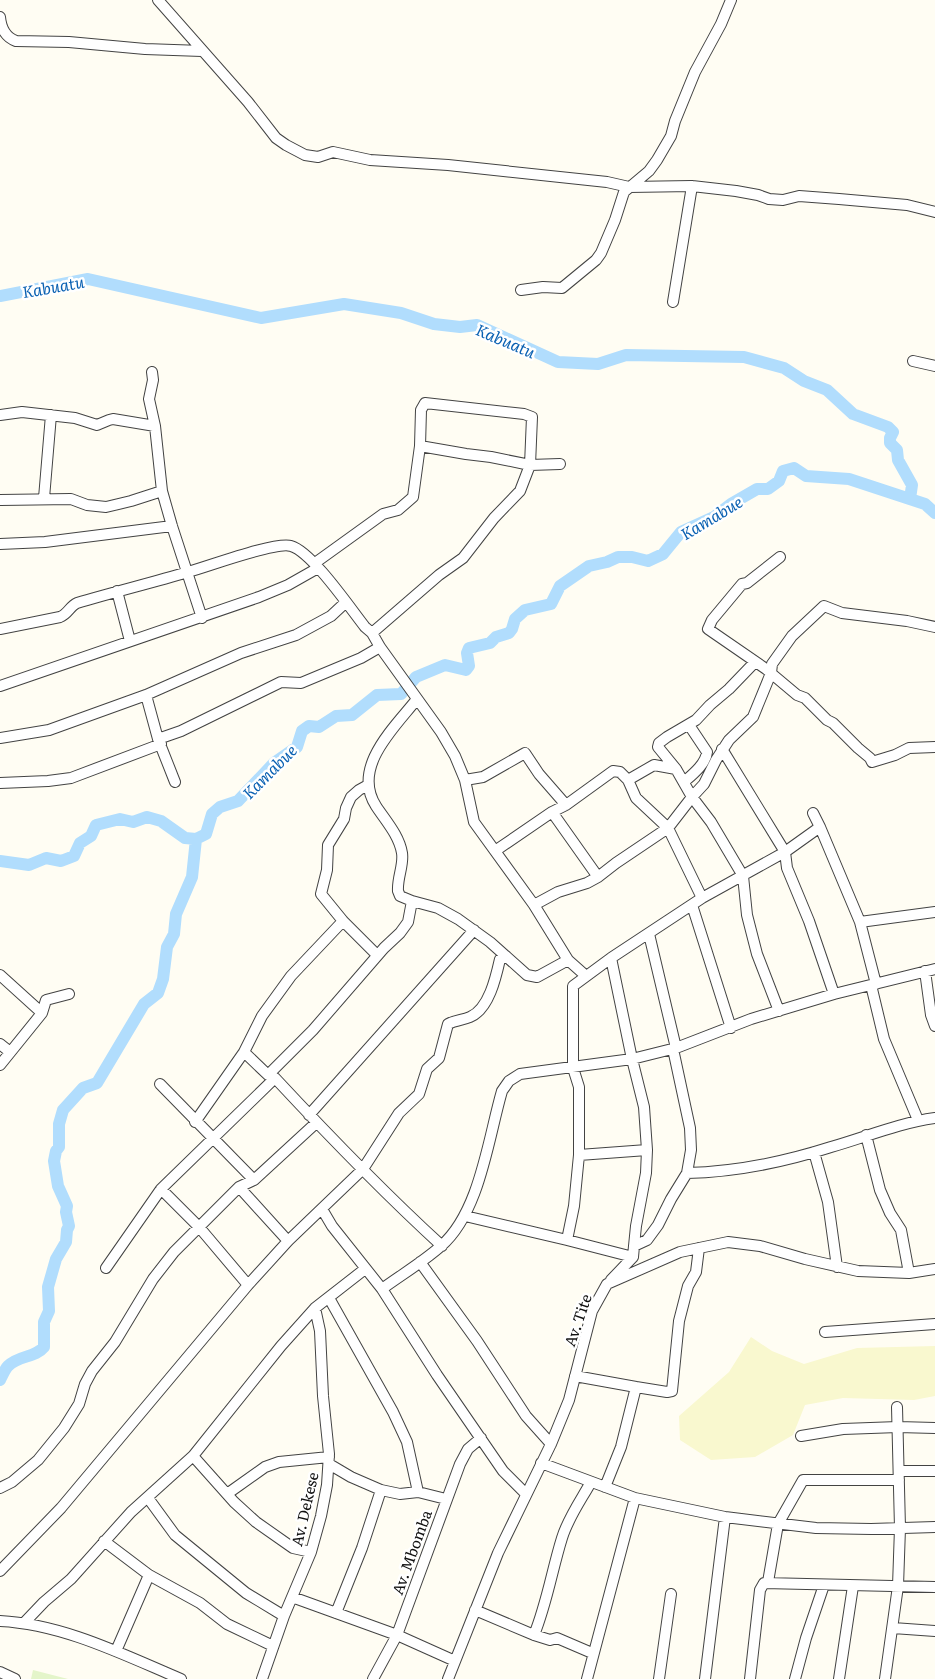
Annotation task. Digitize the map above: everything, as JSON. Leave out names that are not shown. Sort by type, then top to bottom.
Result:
[{"type":"street","points":[[158,0],[248,102],[276,138],[305,155],[318,157],[333,152],[370,160],[448,165],[607,182],[629,187],[692,186],[758,194],[769,199],[783,200],[798,196],[839,198],[907,206],[935,212]]},
{"type":"street","points":[[521,290],[542,287],[562,288],[596,260],[601,253],[615,220],[624,192],[649,171],[671,136],[675,121],[695,72],[722,24],[731,0]]},
{"type":"street","points":[[0,17],[4,38],[16,41],[69,42],[145,49],[202,51]]},
{"type":"street","points":[[673,302],[692,186]]},
{"type":"street","points":[[913,361],[935,366]]},
{"type":"street","points":[[152,372],[153,380],[149,399],[155,426],[162,491],[202,618]]},
{"type":"street","points":[[0,686],[202,618],[288,585],[383,514],[398,510],[412,497],[420,446],[421,410],[425,403],[529,415],[532,417],[530,465],[520,491],[494,518],[464,558],[439,575],[372,633]]},
{"type":"street","points":[[0,415],[22,412],[74,418],[97,424],[114,420],[155,426]]},
{"type":"street","points":[[44,498],[51,415]]},
{"type":"street","points":[[420,446],[530,465],[560,464]]},
{"type":"street","points":[[0,500],[75,499],[84,504],[106,506],[131,501],[162,491]]},
{"type":"street","points":[[0,544],[46,542],[172,526]]},
{"type":"street","points":[[0,629],[60,618],[73,605],[270,547],[288,545],[297,548],[317,565],[365,627],[372,633],[441,732],[455,756],[465,780],[474,822],[534,905],[568,960],[586,976]]},
{"type":"street","points":[[780,557],[747,583],[742,584],[712,620],[708,629],[771,673],[797,695],[805,698],[870,758],[872,762],[895,755],[909,748],[935,747]]},
{"type":"street","points":[[117,591],[130,641]]},
{"type":"street","points":[[0,738],[50,730],[146,695],[241,653],[296,635],[331,616],[346,602]]},
{"type":"street","points":[[534,905],[558,892],[587,883],[598,877],[668,828],[704,784],[722,749],[753,717],[771,673],[772,664],[792,636],[824,606],[842,613],[907,621],[935,627]]},
{"type":"street","points":[[0,783],[70,778],[160,742],[282,682],[300,683],[335,669],[380,647]]},
{"type":"street","points":[[755,662],[729,689],[689,725],[658,745],[711,822],[743,876],[747,915],[758,954],[779,1011]]},
{"type":"street","points":[[146,695],[160,742],[175,782]]},
{"type":"street","points":[[417,699],[390,730],[376,754],[368,785],[369,795],[400,845],[402,854],[398,886],[400,896],[438,908],[474,930],[506,956],[522,972],[532,977],[537,977],[568,960]]},
{"type":"street","points":[[684,782],[698,769],[707,757],[707,752],[689,725]]},
{"type":"street","points":[[722,749],[785,852],[787,868],[809,922],[834,994]]},
{"type":"street","points":[[465,780],[483,777],[525,753],[539,774],[566,805]]},
{"type":"street","points":[[628,780],[654,765],[676,769]]},
{"type":"street","points":[[495,851],[552,812],[566,805],[613,771],[620,772],[628,780],[636,798],[668,828],[702,898]]},
{"type":"street","points":[[368,785],[358,790],[351,797],[346,808],[344,820],[328,845],[327,870],[321,894],[343,921],[377,955]]},
{"type":"street","points":[[552,812],[598,877]]},
{"type":"street","points":[[813,813],[860,922],[884,1039],[918,1120]]},
{"type":"street","points":[[567,1240],[574,1206],[579,1155],[579,1087],[573,1068],[573,987],[575,983],[702,898],[785,852],[820,827]]},
{"type":"street","points":[[106,1268],[161,1189],[272,1077],[377,955],[400,933],[408,922],[412,901]]},
{"type":"street","points":[[692,905],[731,1028]]},
{"type":"street","points":[[860,922],[935,912]]},
{"type":"street","points":[[195,1122],[244,1052],[262,1016],[291,976],[343,921]]},
{"type":"street","points":[[309,1115],[474,930]]},
{"type":"street","points":[[606,1284],[647,1240],[658,1225],[687,1173],[690,1150],[690,1128],[649,934]]},
{"type":"street","points":[[0,1571],[61,1508],[248,1285],[288,1241],[363,1169],[399,1112],[418,1094],[427,1069],[438,1058],[448,1024],[472,1016],[478,1010],[494,986],[500,959],[506,956]]},
{"type":"street","points":[[612,958],[632,1059],[644,1107],[647,1150],[646,1173],[636,1226],[634,1252]]},
{"type":"street","points":[[382,1289],[442,1246],[465,1216],[482,1171],[502,1091],[509,1081],[520,1074],[632,1059],[674,1048],[752,1019],[834,994],[930,970],[931,1015],[935,1026]]},
{"type":"street","points":[[0,975],[42,1013]]},
{"type":"street","points":[[0,1065],[42,1013],[46,1000],[69,994]]},
{"type":"street","points":[[0,1044],[10,1052]]},
{"type":"street","points":[[244,1052],[272,1077],[403,1211],[442,1246]]},
{"type":"street","points":[[160,1084],[195,1122],[254,1180]]},
{"type":"street","points":[[687,1173],[720,1172],[752,1167],[814,1152],[918,1120],[935,1118]]},
{"type":"street","points":[[0,1488],[12,1482],[38,1460],[64,1428],[79,1404],[85,1384],[92,1371],[115,1342],[153,1279],[174,1252],[239,1187],[254,1180],[316,1124]]},
{"type":"street","points":[[866,1136],[880,1190],[890,1213],[901,1230],[909,1273]]},
{"type":"street","points":[[579,1155],[647,1150]]},
{"type":"street","points":[[814,1152],[828,1202],[837,1267]]},
{"type":"street","points":[[239,1187],[288,1241]]},
{"type":"street","points":[[161,1189],[199,1227],[248,1285]]},
{"type":"street","points":[[322,1209],[332,1226],[382,1289],[437,1376],[503,1471],[526,1494]]},
{"type":"street","points":[[465,1216],[567,1240],[634,1252]]},
{"type":"street","name":"Av. Tite","points":[[452,1678],[455,1661],[498,1553],[551,1444],[554,1432],[569,1400],[592,1311],[606,1284],[680,1252],[728,1242],[760,1246],[858,1271],[909,1273],[935,1269]]},
{"type":"street","points":[[574,1376],[636,1388],[672,1391],[679,1320],[688,1286],[696,1272],[699,1248]]},
{"type":"street","points":[[420,1262],[478,1341],[526,1416],[551,1444]]},
{"type":"street","points":[[24,1623],[44,1602],[71,1579],[131,1512],[193,1456],[281,1346],[315,1308],[366,1269]]},
{"type":"street","points":[[329,1298],[393,1412],[407,1442],[418,1492]]},
{"type":"street","name":"Av. Dekese","points":[[262,1679],[284,1616],[311,1552],[321,1516],[329,1460],[323,1396],[320,1331],[315,1308]]},
{"type":"street","points":[[826,1332],[935,1324]]},
{"type":"street","points":[[605,1487],[621,1447],[636,1388]]},
{"type":"street","points":[[885,1679],[898,1586],[900,1528],[897,1407]]},
{"type":"street","points":[[801,1436],[843,1428],[935,1428]]},
{"type":"street","name":"Av. Mbomba","points":[[373,1679],[397,1635],[460,1464],[468,1449],[481,1438]]},
{"type":"street","points":[[193,1456],[227,1494],[256,1522],[293,1548],[311,1552]]},
{"type":"street","points":[[227,1494],[265,1467],[280,1462],[329,1460],[351,1477],[381,1490],[400,1494],[418,1492],[446,1499]]},
{"type":"street","points":[[541,1464],[635,1498],[724,1517],[816,1528],[935,1527]]},
{"type":"street","points":[[768,1582],[778,1524],[803,1480],[899,1475],[935,1471]]},
{"type":"street","points":[[534,1635],[544,1611],[562,1537],[591,1482]]},
{"type":"street","points":[[336,1613],[362,1548],[381,1490]]},
{"type":"street","points":[[148,1498],[176,1535],[246,1593],[284,1616]]},
{"type":"street","points":[[587,1679],[592,1653],[635,1498]]},
{"type":"street","points":[[705,1679],[724,1517]]},
{"type":"street","points":[[104,1541],[148,1575],[200,1603],[227,1624],[273,1646]]},
{"type":"street","points":[[116,1651],[148,1575]]},
{"type":"street","points":[[750,1679],[760,1590],[764,1583],[935,1587]]},
{"type":"street","points":[[795,1679],[806,1638],[824,1585]]},
{"type":"street","points":[[840,1679],[853,1586]]},
{"type":"street","points":[[659,1679],[671,1594]]},
{"type":"street","points":[[292,1597],[397,1635],[455,1661]]},
{"type":"street","points":[[476,1610],[534,1635],[550,1640],[557,1638],[592,1653]]},
{"type":"street","points":[[0,1622],[24,1623],[61,1633],[116,1651],[181,1679]]},
{"type":"street","points":[[892,1628],[935,1631]]},
{"type":"street","points":[[0,1672],[15,1679]]},
{"type":"green space","points":[[751,1337],[772,1351],[804,1364],[857,1348],[935,1346],[935,1396],[914,1400],[843,1398],[805,1405],[793,1435],[755,1457],[711,1460],[680,1440],[679,1416],[729,1372]]},
{"type":"green space","points":[[33,1670],[68,1679],[31,1679]]},
{"type":"waterway","name":"Kabuatu","points":[[0,296],[88,279],[261,318],[344,304],[401,313],[434,324],[460,327],[477,325],[558,362],[598,364],[626,355],[744,357],[784,368],[804,381],[827,390],[853,414],[888,427],[893,432],[890,443],[897,450],[898,460],[912,485],[910,499]]},
{"type":"waterway","name":"Kamabue","points":[[0,861],[29,865],[46,858],[61,861],[74,856],[80,843],[91,836],[96,825],[120,819],[133,822],[147,817],[161,821],[185,838],[196,839],[206,834],[212,814],[220,807],[238,801],[274,763],[297,747],[302,731],[309,726],[319,727],[336,716],[352,715],[377,695],[401,694],[416,677],[445,665],[466,670],[469,666],[467,653],[469,648],[490,643],[496,637],[509,633],[515,619],[525,610],[551,604],[560,586],[589,566],[607,562],[618,557],[632,557],[648,561],[663,554],[681,532],[714,517],[731,504],[757,489],[768,489],[779,481],[783,471],[794,468],[806,476],[849,479],[925,504],[935,513]]},
{"type":"waterway","points":[[0,1380],[12,1362],[36,1353],[44,1347],[44,1322],[49,1311],[48,1287],[56,1259],[66,1242],[69,1226],[66,1212],[67,1206],[58,1186],[54,1161],[59,1147],[59,1124],[63,1110],[83,1088],[97,1083],[144,1004],[158,993],[163,979],[167,947],[174,934],[176,914],[192,877],[196,839]]}]
